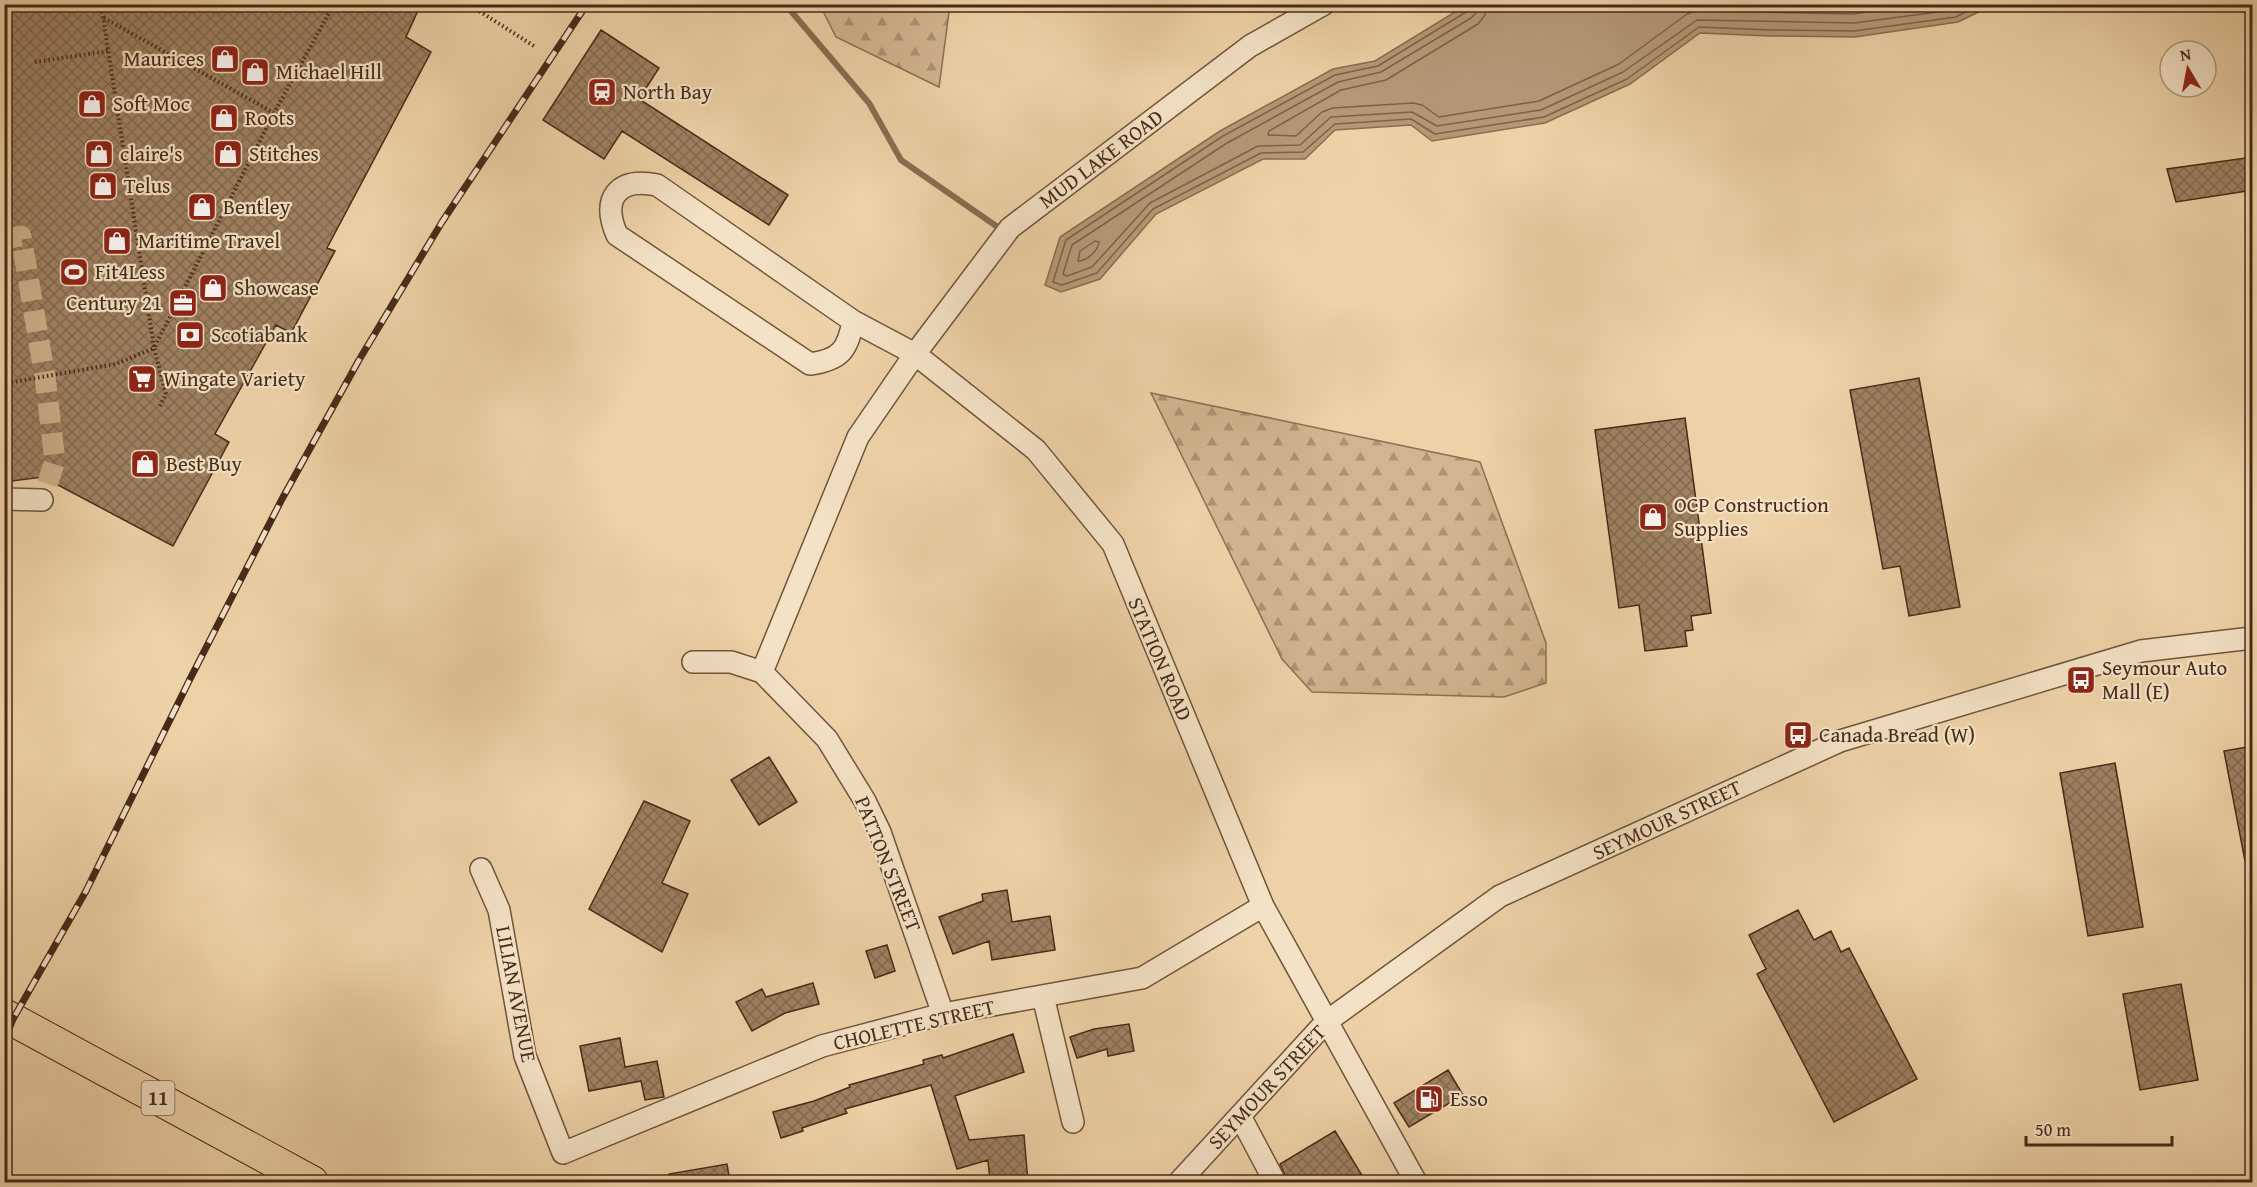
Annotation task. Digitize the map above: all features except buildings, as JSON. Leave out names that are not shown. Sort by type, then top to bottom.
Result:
[{"type":"highway","name":"11","points":[[4,1015],[312,1182]]},
{"type":"street","name":"MUD LAKE ROAD","points":[[915,354],[1010,228],[1250,46],[1324,4]]},
{"type":"street","name":"STATION ROAD","points":[[854,321],[849,340],[841,352],[828,362],[810,364],[616,235],[610,210],[614,196],[623,186],[643,182],[657,185],[854,321],[915,354],[1036,450],[1113,544],[1263,906],[1416,1182]]},
{"type":"street","points":[[762,672],[858,436],[915,354]]},
{"type":"street","points":[[4,499],[42,500]]},
{"type":"street","name":"SEYMOUR STREET","points":[[1179,1182],[1326,1022],[1500,896],[1840,741],[2141,651],[2253,638]]},
{"type":"street","name":"PATTON STREET","points":[[693,662],[731,662],[762,672],[827,739],[866,801],[894,870],[943,1014]]},
{"type":"street","name":"LILIAN AVENUE","points":[[481,869],[499,910],[525,1056],[563,1153]]},
{"type":"street","name":"CHOLETTE STREET","points":[[563,1153],[822,1046],[943,1014],[1142,978],[1263,906]]},
{"type":"street","points":[[1043,996],[1073,1122]]},
{"type":"street","points":[[1240,1116],[1275,1182]]},
{"type":"path","points":[[101,4],[154,348],[166,394],[160,406]]},
{"type":"path","points":[[8,383],[116,364],[154,348],[274,113],[334,4]]},
{"type":"path","points":[[468,4],[534,46]]},
{"type":"path","points":[[103,17],[274,113]]},
{"type":"path","points":[[35,62],[109,51]]},
{"type":"green space","points":[[820,5],[950,5],[939,87],[836,37]]},
{"type":"green space","points":[[1151,393],[1480,462],[1546,643],[1546,683],[1504,697],[1312,692],[1282,659]]},
{"type":"water","points":[[1468,4],[1993,5],[1958,22],[1855,37],[1700,33],[1630,84],[1545,123],[1432,141],[1411,125],[1335,130],[1305,159],[1263,159],[1156,214],[1100,279],[1061,292],[1045,285],[1060,237],[1220,131],[1333,69],[1375,61]]},
{"type":"waterway","points":[[785,4],[869,103],[901,160],[999,228]]},
{"type":"tunnel","points":[[4,239],[21,236],[45,377],[55,461],[42,500]]},
{"type":"railway","points":[[4,1041],[13,1019],[86,891],[282,499],[359,360],[442,222],[587,4]]},
{"type":"place","name":"Maurices","points":[[225,59]]},
{"type":"place","name":"Michael Hill","points":[[255,72]]},
{"type":"place","name":"North Bay","points":[[602,92]]},
{"type":"place","name":"Soft Moc","points":[[92,104]]},
{"type":"place","name":"Roots","points":[[224,118]]},
{"type":"place","name":"claire's","points":[[99,154]]},
{"type":"place","name":"Stitches","points":[[228,154]]},
{"type":"place","name":"Telus","points":[[103,186]]},
{"type":"place","name":"Bentley","points":[[202,207]]},
{"type":"place","name":"Maritime Travel","points":[[117,241]]},
{"type":"place","name":"Fit4Less","points":[[74,272]]},
{"type":"place","name":"Showcase","points":[[213,288]]},
{"type":"place","name":"Century 21","points":[[183,303]]},
{"type":"place","name":"Scotiabank","points":[[190,335]]},
{"type":"place","name":"Wingate Variety","points":[[142,379]]},
{"type":"place","name":"Best Buy","points":[[145,464]]},
{"type":"place","name":"OCP Construction Supplies","points":[[1653,517]]},
{"type":"place","name":"Seymour Auto Mall (E)","points":[[2081,680]]},
{"type":"place","name":"Canada Bread (W)","points":[[1798,735]]},
{"type":"place","name":"Esso","points":[[1429,1099]]}]
